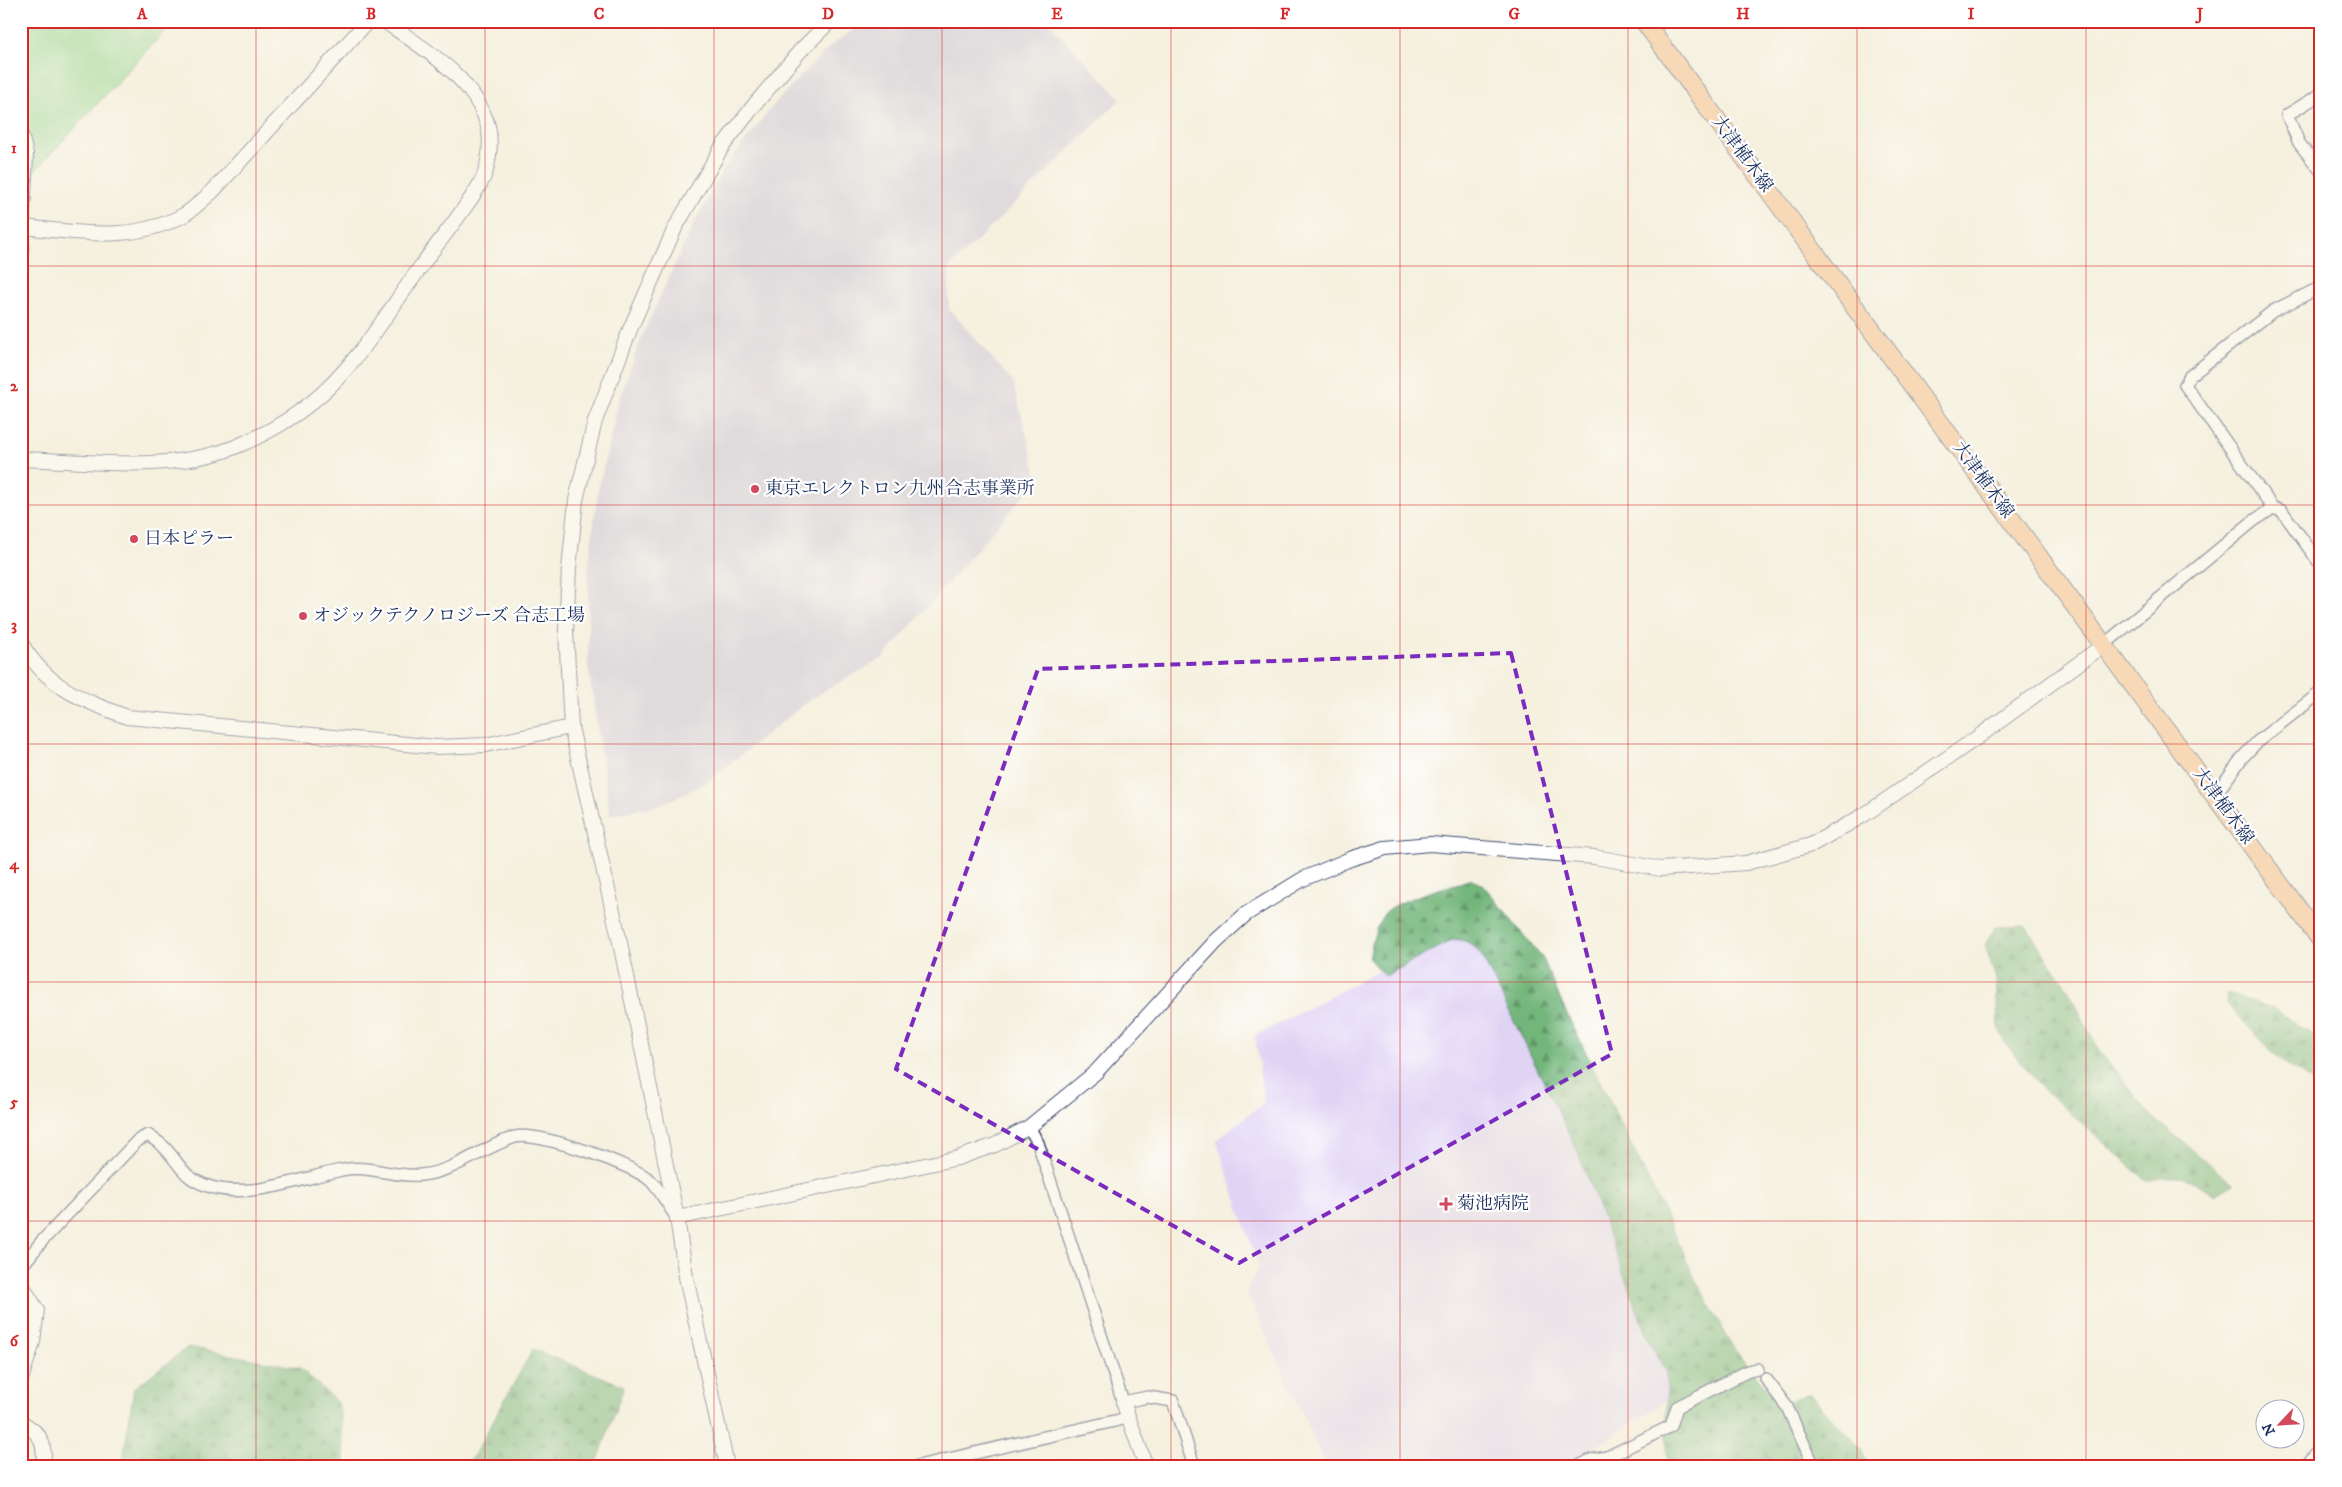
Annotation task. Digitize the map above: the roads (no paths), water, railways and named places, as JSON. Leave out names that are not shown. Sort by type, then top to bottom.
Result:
[{"type":"main road","name":"大津植木線","points":[[1644,21],[2105,644],[2321,940]]},
{"type":"street","points":[[23,227],[108,234],[150,230],[183,216],[212,192],[368,21]]},
{"type":"street","points":[[21,460],[132,464],[183,462],[240,445],[287,420],[328,388],[370,339],[481,183],[490,149],[488,127],[478,100],[463,81],[415,42],[384,21]]},
{"type":"street","points":[[727,1466],[686,1277],[677,1218],[619,938],[571,727],[566,639],[569,569],[576,500],[595,421],[654,272],[675,228],[722,147],[756,102],[823,23]]},
{"type":"street","points":[[2321,94],[2287,115],[2299,143],[2321,171]]},
{"type":"street","points":[[21,135],[26,154],[21,254]]},
{"type":"street","points":[[2321,287],[2273,311],[2190,376],[2185,385],[2273,508],[2282,511],[2321,566]]},
{"type":"street","points":[[677,1218],[958,1158],[995,1145],[1029,1128],[1096,1072],[1216,941],[1246,914],[1303,879],[1350,859],[1385,848],[1430,844],[1595,857],[1661,869],[1746,863],[1811,845],[1872,810],[1978,737],[2105,644],[2252,522],[2273,508]]},
{"type":"street","points":[[21,643],[33,662],[55,683],[87,702],[127,717],[437,747],[486,745],[571,727]]},
{"type":"street","points":[[2214,795],[2242,758],[2258,742],[2321,692]]},
{"type":"street","points":[[1029,1128],[1038,1143],[1128,1418],[1146,1466]]},
{"type":"street","points":[[21,1267],[137,1140],[148,1135],[164,1147],[177,1166],[194,1180],[213,1187],[247,1189],[269,1188],[343,1169],[358,1168],[422,1175],[451,1168],[500,1143],[522,1136],[551,1141],[590,1152],[637,1173],[650,1180],[677,1218]]},
{"type":"street","points":[[21,1284],[37,1310],[32,1342],[21,1379]]},
{"type":"street","points":[[1579,1466],[1607,1457],[1671,1426],[1677,1407],[1748,1371],[1758,1369]]},
{"type":"street","points":[[1766,1379],[1787,1407],[1814,1466]]},
{"type":"street","points":[[1123,1402],[1148,1398],[1173,1401],[1194,1466]]},
{"type":"street","points":[[918,1466],[1128,1418]]},
{"type":"street","points":[[21,1422],[38,1432],[42,1439],[44,1466]]},
{"type":"street","points":[[2306,1466],[2321,1447]]},
{"type":"place","name":"東京エレクトロン九州合志事業所","points":[[755,489]]},
{"type":"place","name":"日本ピラー","points":[[134,539]]},
{"type":"place","name":"オジックテクノロジーズ 合志工場","points":[[303,616]]},
{"type":"place","name":"菊池病院","points":[[1446,1204]]}]
